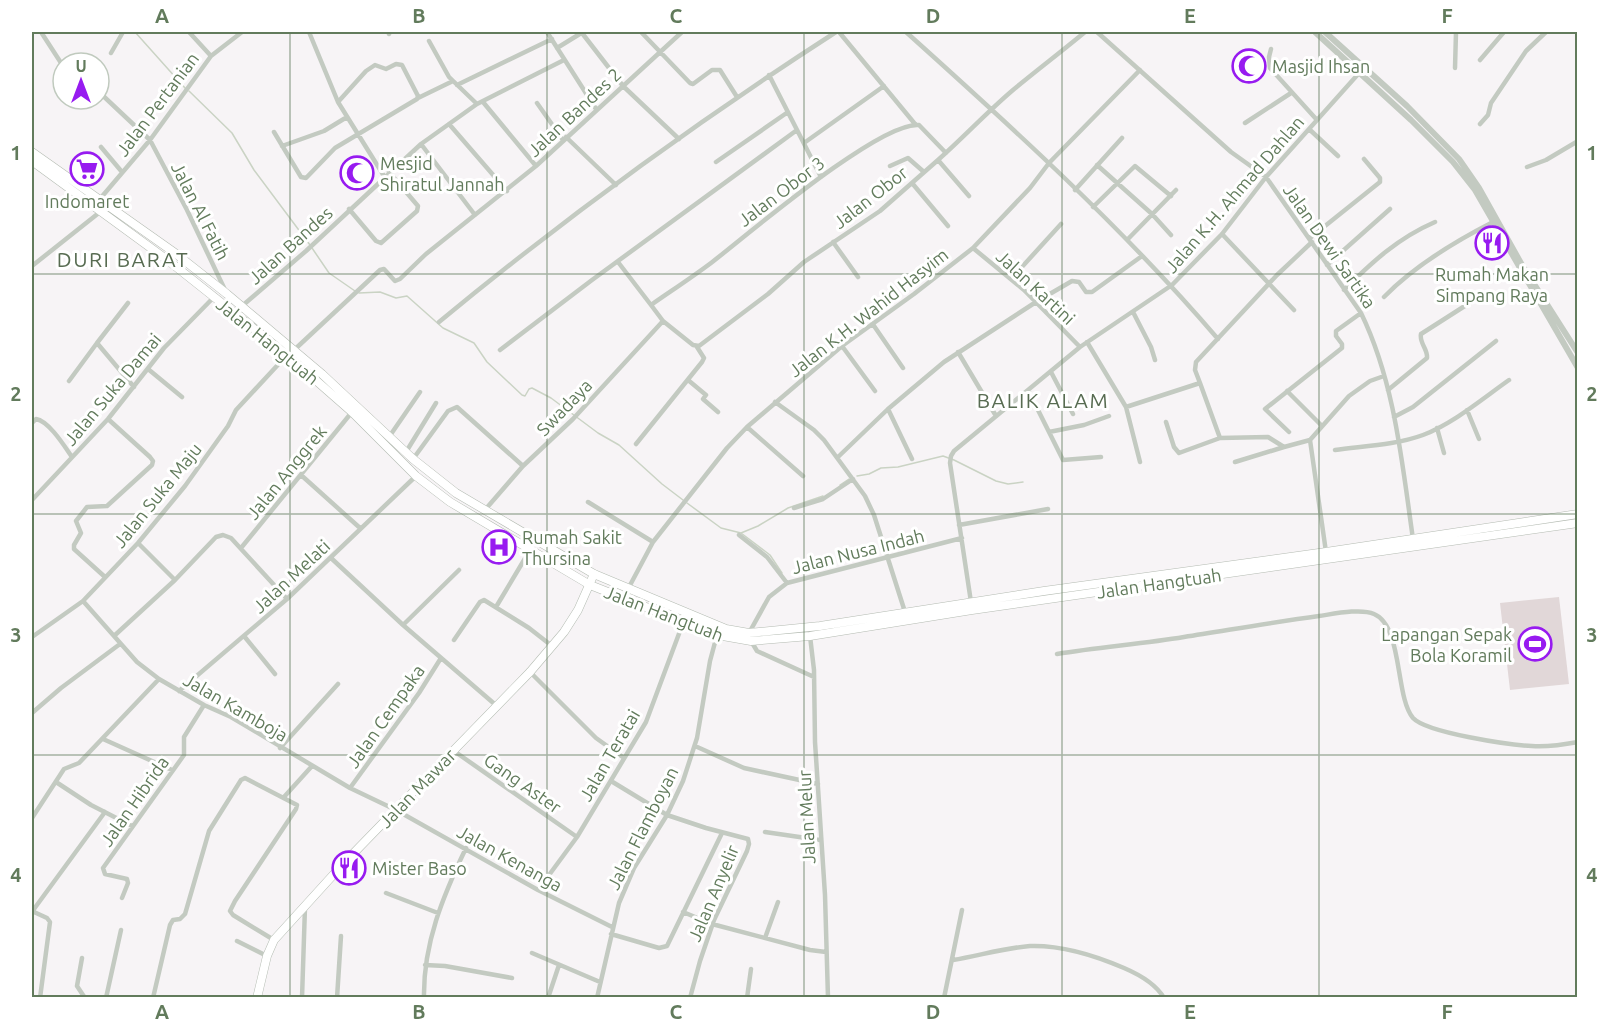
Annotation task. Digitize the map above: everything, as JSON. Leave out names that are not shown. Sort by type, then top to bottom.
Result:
[{"type":"main road","name":"Jalan Hangtuah","points":[[32,152],[175,253],[227,294],[268,335]]},
{"type":"main road","name":"Jalan Hangtuah","points":[[32,162],[268,335],[352,412],[416,476],[450,502],[590,585],[717,635],[810,636],[1025,598],[1578,513]]},
{"type":"main road","name":"Jalan Hangtuah","points":[[290,353],[322,374],[413,459],[456,493],[594,574],[704,621],[750,637],[971,602],[1025,598],[1578,523]]},
{"type":"main road","points":[[450,502],[456,493]]},
{"type":"main road","points":[[1484,528],[1487,537]]},
{"type":"main road","name":"Jalan Mawar","points":[[257,998],[267,956],[274,940],[305,904],[530,672],[578,610],[594,574]]},
{"type":"street","points":[[41,32],[53,51]]},
{"type":"street","points":[[111,52],[123,32]]},
{"type":"street","points":[[189,32],[211,56]]},
{"type":"street","name":"Jalan Pertanian","points":[[99,200],[150,140],[211,56],[242,32]]},
{"type":"street","points":[[309,32],[338,102],[357,133],[387,174],[418,206],[417,211],[381,243],[376,241],[349,209]]},
{"type":"street","points":[[548,32],[596,109]]},
{"type":"street","points":[[557,48],[583,32],[623,86],[679,140]]},
{"type":"street","points":[[641,32],[690,84],[712,70],[720,70],[737,97]]},
{"type":"street","name":"Jalan Bandes 2","points":[[290,353],[383,268],[394,280],[398,281],[426,254],[536,166],[682,32]]},
{"type":"street","points":[[439,322],[573,215],[737,97],[837,32],[915,124],[922,127],[946,153]]},
{"type":"street","points":[[906,32],[1094,207],[1172,285],[1218,339]]},
{"type":"street","name":"Jalan Obor","points":[[697,347],[833,242],[880,211],[991,111],[1085,32]]},
{"type":"street","name":"Jalan Dewi Sartika","points":[[1097,32],[1231,152],[1266,177],[1361,313],[1371,333],[1388,390],[1399,441],[1413,539]]},
{"type":"street","points":[[1315,32],[1448,153],[1475,190],[1578,368]]},
{"type":"street","points":[[1324,32],[1414,113],[1479,188],[1522,265],[1578,353]]},
{"type":"street","points":[[1455,68],[1456,32]]},
{"type":"street","points":[[1480,60],[1504,32]]},
{"type":"street","points":[[1480,124],[1488,115],[1491,103],[1526,51],[1546,32]]},
{"type":"street","points":[[273,132],[301,177],[306,178],[335,148],[418,98],[552,39]]},
{"type":"street","points":[[429,41],[455,83],[480,103],[536,166]]},
{"type":"street","points":[[1271,49],[1270,68],[1317,120]]},
{"type":"street","name":"Jalan Bandes","points":[[241,307],[306,251],[421,144],[480,103],[564,60]]},
{"type":"street","points":[[338,102],[366,70],[375,65],[386,69],[402,64],[417,91],[418,98]]},
{"type":"street","name":"Jalan K.H. Wahid Hasyim","points":[[628,589],[652,542],[727,448],[747,427],[842,345],[914,294],[973,248],[1030,188],[1048,163],[1140,70]]},
{"type":"street","name":"Jalan K.H. Ahmad Dahlan","points":[[960,525],[950,463],[954,451],[1080,347],[1172,285],[1222,234],[1266,177],[1360,72]]},
{"type":"street","points":[[769,75],[821,177]]},
{"type":"street","points":[[804,143],[884,86]]},
{"type":"street","points":[[1245,123],[1291,93]]},
{"type":"street","name":"Jalan Al Fatih","points":[[111,103],[150,140],[188,210],[227,294]]},
{"type":"street","points":[[537,103],[565,138],[616,185]]},
{"type":"street","points":[[716,162],[788,112]]},
{"type":"street","points":[[282,146],[324,131],[347,117]]},
{"type":"street","points":[[449,124],[507,191]]},
{"type":"street","name":"Jalan Obor 3","points":[[651,305],[713,261],[821,177],[879,139],[915,124]]},
{"type":"street","points":[[1309,129],[1338,156]]},
{"type":"street","points":[[501,350],[797,130]]},
{"type":"street","points":[[1075,190],[1122,138]]},
{"type":"street","points":[[1527,167],[1546,160],[1578,141]]},
{"type":"street","points":[[421,144],[475,215]]},
{"type":"street","points":[[101,147],[122,172]]},
{"type":"street","points":[[890,166],[908,158],[924,172]]},
{"type":"street","points":[[1220,438],[1195,370],[1195,364],[1311,240],[1380,182],[1380,178],[1364,159]]},
{"type":"street","points":[[938,160],[969,196]]},
{"type":"street","points":[[1097,165],[1152,214],[1171,235]]},
{"type":"street","points":[[1094,207],[1133,166],[1137,166],[1171,196]]},
{"type":"street","points":[[912,183],[948,226]]},
{"type":"street","points":[[1127,240],[1176,190]]},
{"type":"street","points":[[1328,265],[1390,209]]},
{"type":"street","points":[[32,266],[100,212]]},
{"type":"street","points":[[1344,290],[1373,260],[1411,232],[1435,222]]},
{"type":"street","points":[[1384,297],[1401,280],[1454,242],[1492,222]]},
{"type":"street","points":[[1011,279],[1061,224]]},
{"type":"street","points":[[1222,234],[1294,310]]},
{"type":"street","points":[[833,242],[858,277]]},
{"type":"street","name":"Jalan Kartini","points":[[973,248],[1036,302],[1080,347]]},
{"type":"street","points":[[838,457],[888,408],[958,352],[1072,281],[1079,282],[1086,292],[1092,292],[1142,256]]},
{"type":"street","points":[[618,262],[663,321],[697,347],[703,360],[636,444]]},
{"type":"street","points":[[1388,390],[1428,358],[1420,338],[1421,334],[1482,295]]},
{"type":"street","name":"Jalan Suka Damai","points":[[32,500],[108,419],[164,348],[214,297]]},
{"type":"street","points":[[69,381],[128,303]]},
{"type":"street","points":[[1133,312],[1155,360]]},
{"type":"street","points":[[1289,432],[1265,411],[1342,348],[1335,334],[1336,331],[1361,313]]},
{"type":"street","name":"Swadaya","points":[[484,510],[523,466],[573,419],[663,321]]},
{"type":"street","points":[[872,323],[903,368]]},
{"type":"street","points":[[1394,417],[1413,407],[1496,341]]},
{"type":"street","points":[[1087,342],[1126,407],[1140,462]]},
{"type":"street","points":[[97,344],[134,387]]},
{"type":"street","points":[[842,345],[875,391]]},
{"type":"street","points":[[958,352],[996,416]]},
{"type":"street","name":"Jalan Suka Maju","points":[[32,637],[83,601],[138,543],[184,486],[228,426],[236,410],[290,353]]},
{"type":"street","points":[[148,369],[182,397]]},
{"type":"street","points":[[1051,372],[1073,414]]},
{"type":"street","points":[[1234,462],[1310,440],[1349,396],[1370,381],[1384,376]]},
{"type":"street","points":[[688,380],[706,395],[703,399],[718,412]]},
{"type":"street","points":[[1335,450],[1399,441],[1423,435],[1467,410],[1509,380]]},
{"type":"street","points":[[1126,407],[1200,383]]},
{"type":"street","points":[[1028,390],[1063,460],[1101,457]]},
{"type":"street","points":[[1287,391],[1322,426]]},
{"type":"street","points":[[389,437],[420,392]]},
{"type":"street","points":[[775,402],[814,430],[838,457],[865,496],[874,515],[905,612]]},
{"type":"street","points":[[406,452],[436,403]]},
{"type":"street","points":[[413,459],[448,411],[458,407],[523,466]]},
{"type":"street","points":[[888,408],[912,459]]},
{"type":"street","points":[[1467,410],[1479,440]]},
{"type":"street","name":"Jalan Anggrek","points":[[241,548],[352,412]]},
{"type":"street","points":[[1049,432],[1109,416]]},
{"type":"street","points":[[32,423],[36,419],[42,420],[72,457]]},
{"type":"street","points":[[105,577],[74,549],[81,534],[75,521],[87,507],[107,506],[153,463],[150,457],[108,419]]},
{"type":"street","points":[[1166,422],[1174,447],[1179,453],[1220,438],[1268,437],[1284,447]]},
{"type":"street","points":[[747,427],[803,476]]},
{"type":"street","points":[[1437,428],[1444,453]]},
{"type":"street","points":[[1310,440],[1326,552]]},
{"type":"street","points":[[301,475],[360,528]]},
{"type":"street","name":"Jalan Melati","points":[[179,691],[287,599],[416,476]]},
{"type":"street","points":[[794,508],[831,495],[853,479]]},
{"type":"street","points":[[588,502],[652,542]]},
{"type":"street","points":[[971,602],[960,525],[1048,509]]},
{"type":"street","points":[[739,535],[767,557],[787,583]]},
{"type":"street","points":[[114,636],[175,580],[218,536],[231,538],[287,599]]},
{"type":"street","name":"Jalan Nusa Indah","points":[[750,637],[769,597],[787,583],[963,538]]},
{"type":"street","points":[[138,543],[175,580]]},
{"type":"street","points":[[496,607],[530,550]]},
{"type":"street","name":"Jalan Cempaka","points":[[331,558],[403,625],[498,707]]},
{"type":"street","points":[[403,625],[459,570]]},
{"type":"street","name":"Jalan Kamboja","points":[[83,601],[137,662],[159,679],[204,705],[231,717],[350,788],[396,810]]},
{"type":"street","points":[[454,640],[480,602],[486,601],[530,628],[552,646]]},
{"type":"street","points":[[1057,654],[1155,642],[1274,622],[1370,612],[1377,615],[1386,628],[1396,653],[1410,713],[1419,722],[1444,731],[1515,744],[1545,746],[1578,742]]},
{"type":"street","name":"Jalan Teratai","points":[[538,890],[577,837],[646,722],[683,623]]},
{"type":"street","name":"Jalan Flamboyan","points":[[597,998],[619,903],[634,868],[667,815],[683,781],[694,746],[717,635]]},
{"type":"street","points":[[244,636],[275,674]]},
{"type":"street","name":"Jalan Melur","points":[[810,636],[814,677],[820,840],[825,895],[828,998]]},
{"type":"street","points":[[750,637],[757,651],[814,677]]},
{"type":"street","points":[[32,713],[120,644]]},
{"type":"street","name":"Jalan Cempaka","points":[[350,788],[419,693],[441,658]]},
{"type":"street","points":[[530,672],[596,738],[624,758]]},
{"type":"street","points":[[32,818],[64,769],[77,765],[159,679]]},
{"type":"street","points":[[280,748],[338,684]]},
{"type":"street","name":"Jalan Hibrida","points":[[122,898],[128,883],[127,879],[105,874],[103,871],[132,826],[184,755],[184,737],[204,705]]},
{"type":"street","points":[[104,739],[172,770]]},
{"type":"street","points":[[694,746],[744,768],[818,784]]},
{"type":"street","name":"Gang Aster","points":[[454,751],[577,837]]},
{"type":"street","points":[[284,797],[312,766]]},
{"type":"street","points":[[153,998],[170,925],[173,920],[180,919],[185,914],[209,831],[241,780],[247,778],[296,804],[296,809],[230,911],[232,915],[274,940]]},
{"type":"street","name":"Jalan Anyelir","points":[[611,781],[667,815],[748,840],[749,844],[712,924],[690,998]]},
{"type":"street","points":[[56,782],[132,826]]},
{"type":"street","name":"Jalan Kenanga","points":[[396,810],[538,890],[612,927]]},
{"type":"street","points":[[32,919],[35,907],[105,812]]},
{"type":"street","points":[[765,832],[820,840]]},
{"type":"street","points":[[611,934],[663,948],[670,940],[722,833]]},
{"type":"street","points":[[424,998],[425,964],[431,932],[466,848]]},
{"type":"street","points":[[386,893],[438,913]]},
{"type":"street","points":[[765,938],[778,902]]},
{"type":"street","points":[[302,998],[305,904]]},
{"type":"street","points":[[944,998],[962,910]]},
{"type":"street","points":[[683,912],[712,924],[810,950],[826,952]]},
{"type":"street","points":[[35,913],[49,919],[50,924],[39,998]]},
{"type":"street","points":[[106,998],[121,930]]},
{"type":"street","points":[[337,998],[341,936]]},
{"type":"street","points":[[237,941],[267,956]]},
{"type":"street","points":[[953,960],[1024,947],[1064,948],[1110,962],[1132,972],[1154,986],[1164,998]]},
{"type":"street","points":[[532,953],[600,982]]},
{"type":"street","points":[[82,958],[77,986],[85,998]]},
{"type":"street","points":[[425,964],[512,978]]},
{"type":"street","points":[[548,998],[559,965]]},
{"type":"street","points":[[747,998],[751,969]]},
{"type":"shaded area","name":"Lapangan Sepak Bola Koramil","points":[[1559,597],[1569,684],[1510,690],[1500,603]]},
{"type":"waterway","points":[[135,32],[185,88]]},
{"type":"waterway","points":[[189,91],[232,133],[254,170],[310,245]]},
{"type":"waterway","points":[[312,248],[329,273],[355,291]]},
{"type":"waterway","points":[[359,293],[380,292],[396,298],[407,296],[443,328],[474,343],[487,362],[522,395],[525,396],[532,388],[551,398],[598,433],[619,445],[683,500]]},
{"type":"waterway","points":[[857,476],[869,474],[881,468],[898,467],[943,456],[996,481],[1008,484],[1023,482]]},
{"type":"waterway","points":[[840,485],[849,479]]},
{"type":"waterway","points":[[741,533],[758,526],[788,508],[823,496]]},
{"type":"waterway","points":[[687,503],[721,528],[741,533],[770,555],[782,573]]},
{"type":"place","name":"Masjid Ihsan","points":[[1249,66]]},
{"type":"place","name":"Indomaret","points":[[87,169]]},
{"type":"place","name":"Mesjid Shiratul Jannah","points":[[357,173]]},
{"type":"place","name":"Rumah Makan Simpang Raya","points":[[1492,243]]},
{"type":"place","name":"Rumah Sakit Thursina","points":[[499,547]]},
{"type":"place","name":"Lapangan Sepak Bola Koramil","points":[[1535,644]]},
{"type":"place","name":"Mister Baso","points":[[349,868]]},
{"type":"district","name":"DURI BARAT","points":[[123,259]]},
{"type":"district","name":"BALIK ALAM","points":[[1043,400]]}]
